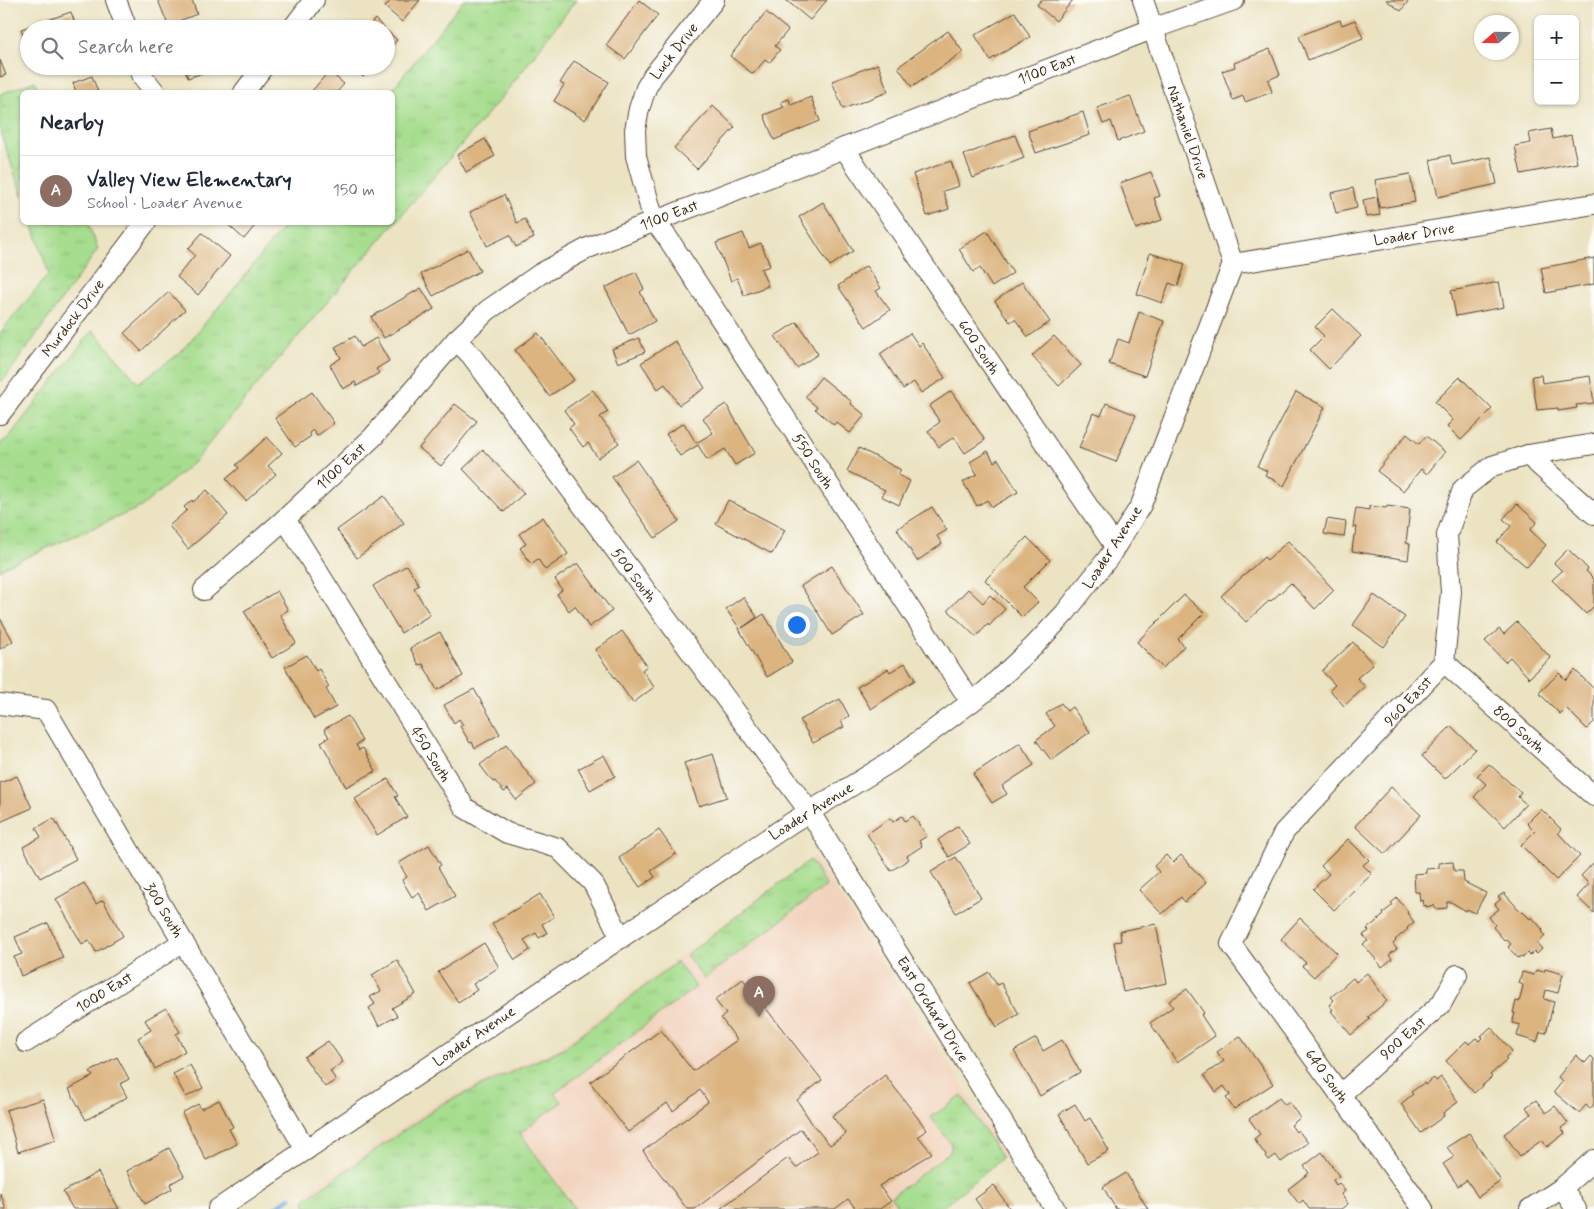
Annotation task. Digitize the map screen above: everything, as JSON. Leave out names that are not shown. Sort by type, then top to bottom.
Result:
[{"type":"street","points":[[116,0],[124,20]]},
{"type":"street","points":[[299,20],[314,0]]},
{"type":"street","name":"Luck Drive","points":[[654,221],[636,156],[635,130],[639,109],[646,88],[653,76],[714,0]]},
{"type":"street","name":"Nathaniel Drive","points":[[1143,0],[1233,264]]},
{"type":"street","name":"1100 East","points":[[204,590],[285,519],[373,437],[456,340],[488,310],[540,274],[588,248],[654,221],[1152,29],[1234,0]]},
{"type":"street","points":[[142,75],[153,90]]},
{"type":"street","points":[[246,90],[257,75]]},
{"type":"street","name":"600 South","points":[[844,148],[1115,546]]},
{"type":"street","name":"Loader Drive","points":[[1233,264],[1594,204]]},
{"type":"street","name":"550 South","points":[[654,221],[667,237],[971,702]]},
{"type":"street","name":"Murdock Drive","points":[[0,414],[144,225]]},
{"type":"street","name":"Loader Avenue","points":[[218,1209],[809,811],[892,761],[986,692],[1065,613],[1098,572],[1140,505],[1233,264]]},
{"type":"street","name":"500 South","points":[[456,340],[470,355],[809,811]]},
{"type":"street","name":"960 Easst","points":[[1231,944],[1284,832],[1444,662],[1451,592],[1448,535],[1463,489],[1492,466],[1528,456],[1594,444]]},
{"type":"street","points":[[1528,456],[1594,514]]},
{"type":"street","name":"450 South","points":[[285,519],[465,808],[507,833],[558,848],[593,883],[621,938]]},
{"type":"street","name":"800 South","points":[[1444,662],[1594,796]]},
{"type":"street","name":"300 South","points":[[0,704],[46,710],[306,1150]]},
{"type":"street","name":"East Orchard Drive","points":[[809,811],[974,1075],[1055,1209]]},
{"type":"street","name":"1000 East","points":[[26,1042],[183,942]]},
{"type":"street","name":"640 South","points":[[1231,944],[1423,1209]]},
{"type":"street","name":"900 East","points":[[1340,1095],[1441,1004],[1456,974]]},
{"type":"street","points":[[1530,1209],[1562,1188],[1594,1160]]},
{"type":"street","points":[[1562,1188],[1576,1209]]},
{"type":"shaded area","points":[[814,856],[1007,1154],[940,1209],[314,1209],[308,1190],[442,1100],[558,1048]]},
{"type":"green space","points":[[464,0],[576,0],[507,91],[395,222],[395,90],[392,90]]},
{"type":"green space","points":[[35,81],[38,90],[20,90],[20,190],[0,130],[0,94]]},
{"type":"green space","points":[[33,225],[89,225],[98,249],[6,377],[0,382],[0,333],[49,274]]},
{"type":"green space","points":[[285,225],[393,225],[260,381],[194,462],[141,507],[0,570],[0,444],[9,437],[93,330],[138,383],[179,354]]},
{"type":"green space","points":[[810,860],[826,885],[825,887],[704,979],[686,955]]},
{"type":"green space","points":[[677,962],[696,987],[555,1093],[562,1102],[520,1133],[575,1209],[307,1209],[304,1202],[306,1198],[442,1104],[562,1049]]},
{"type":"green space","points":[[962,1096],[1002,1158],[940,1209],[892,1209],[897,1205],[891,1197],[951,1151],[951,1144],[931,1117]]},
{"type":"building","points":[[158,0],[192,0],[197,14],[181,20],[166,20]]},
{"type":"building","points":[[391,0],[420,0],[402,22],[385,7]]},
{"type":"building","points":[[639,0],[658,15],[625,59],[606,45]]},
{"type":"building","points":[[786,0],[827,0],[810,20]]},
{"type":"building","points":[[1041,0],[1073,0],[1056,21],[1037,5]]},
{"type":"building","points":[[1386,0],[1409,0],[1401,11]]},
{"type":"building","points":[[71,12],[74,20],[47,20]]},
{"type":"building","points":[[766,12],[788,30],[775,46],[780,50],[769,63],[765,60],[753,74],[730,56]]},
{"type":"building","points":[[1015,12],[1030,37],[990,60],[975,35]]},
{"type":"building","points":[[1340,20],[1342,25],[1355,20],[1363,38],[1308,60],[1299,36]]},
{"type":"building","points":[[948,31],[963,52],[912,87],[898,67]]},
{"type":"building","points":[[1270,49],[1280,75],[1268,80],[1272,92],[1245,102],[1243,96],[1233,100],[1222,71],[1235,67],[1234,63]]},
{"type":"building","points":[[0,60],[6,75],[0,77]]},
{"type":"building","points":[[574,61],[609,82],[585,120],[554,101],[564,85],[560,83]]},
{"type":"building","points":[[878,64],[888,92],[843,109],[832,81]]},
{"type":"building","points":[[326,75],[334,75],[344,84],[339,90],[313,90]]},
{"type":"building","points":[[92,76],[97,90],[75,90],[73,83]]},
{"type":"building","points":[[1130,96],[1144,131],[1118,141],[1111,121],[1103,124],[1097,108]]},
{"type":"building","points":[[811,97],[820,121],[774,140],[764,115],[784,107],[781,102],[789,99],[791,105]]},
{"type":"building","points":[[713,106],[735,127],[697,169],[674,148]]},
{"type":"building","points":[[1083,112],[1090,135],[1036,153],[1028,131]]},
{"type":"building","points":[[1551,129],[1553,139],[1571,135],[1577,163],[1521,174],[1515,146],[1531,143],[1529,133]]},
{"type":"building","points":[[1015,135],[1024,158],[973,178],[964,155]]},
{"type":"building","points":[[485,139],[495,156],[466,172],[457,155]]},
{"type":"building","points":[[1450,155],[1452,165],[1491,157],[1497,184],[1438,197],[1430,160]]},
{"type":"building","points":[[951,161],[959,186],[943,191],[949,209],[927,216],[913,174]]},
{"type":"building","points":[[1151,172],[1160,196],[1154,198],[1162,220],[1136,229],[1120,183]]},
{"type":"building","points":[[1410,174],[1415,202],[1380,208],[1375,180]]},
{"type":"building","points":[[1353,188],[1357,208],[1336,213],[1331,193]]},
{"type":"building","points":[[504,195],[517,223],[525,219],[534,238],[516,247],[510,235],[487,246],[470,212]]},
{"type":"building","points":[[1377,197],[1380,215],[1366,217],[1363,200]]},
{"type":"building","points":[[823,202],[853,251],[830,266],[799,217]]},
{"type":"building","points":[[228,225],[256,225],[244,239]]},
{"type":"building","points":[[987,231],[1013,273],[992,287],[980,268],[973,272],[959,249]]},
{"type":"building","points":[[202,233],[230,256],[198,295],[177,277],[195,255],[188,249]]},
{"type":"building","points":[[743,233],[749,248],[761,243],[770,266],[761,269],[768,286],[744,295],[737,278],[731,281],[716,243]]},
{"type":"building","points":[[468,249],[480,271],[433,296],[421,274]]},
{"type":"building","points":[[1150,253],[1185,264],[1178,286],[1169,283],[1162,303],[1137,294]]},
{"type":"building","points":[[1594,258],[1594,284],[1546,293],[1541,268]]},
{"type":"building","points":[[866,266],[881,288],[876,291],[890,310],[866,327],[838,286]]},
{"type":"building","points":[[636,272],[644,289],[640,292],[655,321],[629,335],[605,288]]},
{"type":"building","points":[[1022,282],[1050,322],[1028,337],[1015,319],[1010,322],[995,301]]},
{"type":"building","points":[[1499,282],[1504,307],[1456,316],[1451,291]]},
{"type":"building","points":[[421,288],[434,309],[384,338],[371,317]]},
{"type":"building","points":[[169,292],[185,310],[141,351],[124,333]]},
{"type":"building","points":[[1333,309],[1361,336],[1329,369],[1310,350],[1324,336],[1315,327]]},
{"type":"building","points":[[1139,312],[1164,321],[1145,376],[1109,364],[1118,339],[1129,343]]},
{"type":"building","points":[[797,322],[818,354],[797,368],[775,336]]},
{"type":"building","points":[[538,333],[574,380],[549,396],[515,350]]},
{"type":"building","points":[[910,333],[919,346],[922,343],[945,378],[921,393],[914,382],[903,389],[880,354]]},
{"type":"building","points":[[355,336],[361,347],[376,338],[389,361],[376,369],[379,373],[357,386],[355,382],[343,389],[330,365],[341,358],[335,347]]},
{"type":"building","points":[[1054,336],[1081,365],[1059,386],[1032,356]]},
{"type":"building","points":[[639,338],[645,352],[618,363],[612,349]]},
{"type":"building","points":[[675,341],[705,388],[679,405],[665,384],[658,389],[641,363]]},
{"type":"building","points":[[1541,375],[1542,383],[1590,376],[1594,403],[1576,405],[1577,408],[1558,411],[1558,408],[1537,410],[1532,376]]},
{"type":"building","points":[[821,377],[865,415],[850,433],[836,422],[834,425],[815,409],[817,407],[805,397]]},
{"type":"building","points":[[1460,377],[1492,409],[1461,440],[1447,426],[1453,420],[1435,402]]},
{"type":"building","points":[[593,390],[608,412],[600,417],[619,443],[598,458],[588,443],[583,447],[569,428],[574,424],[564,410]]},
{"type":"building","points":[[951,391],[985,440],[965,453],[954,437],[939,447],[928,431],[940,422],[929,406]]},
{"type":"building","points":[[312,392],[334,423],[317,436],[313,430],[309,433],[311,436],[295,447],[275,418]]},
{"type":"building","points":[[1296,392],[1325,407],[1284,486],[1265,475],[1267,471],[1257,466]]},
{"type":"building","points":[[1106,403],[1136,415],[1116,462],[1079,448],[1093,413],[1101,416]]},
{"type":"building","points":[[455,404],[477,421],[441,466],[419,448]]},
{"type":"building","points":[[726,404],[755,453],[735,465],[725,449],[707,460],[698,445],[680,456],[666,434],[684,423],[696,443],[713,433],[703,418]]},
{"type":"building","points":[[1407,434],[1419,444],[1426,436],[1445,452],[1427,474],[1421,469],[1403,491],[1377,471]]},
{"type":"building","points":[[267,437],[282,453],[268,466],[276,474],[246,501],[226,479],[239,468],[236,465]]},
{"type":"building","points":[[859,448],[901,470],[898,475],[910,481],[899,505],[881,496],[885,490],[847,471]]},
{"type":"building","points":[[483,450],[524,493],[504,512],[463,469]]},
{"type":"building","points":[[988,451],[994,462],[998,459],[1018,492],[992,507],[987,500],[977,506],[963,482],[977,474],[970,462]]},
{"type":"building","points":[[636,460],[679,521],[655,538],[612,477]]},
{"type":"building","points":[[207,490],[228,515],[188,549],[169,526],[187,510],[184,507]]},
{"type":"building","points":[[384,496],[404,523],[357,558],[337,530]]},
{"type":"building","points":[[728,500],[785,530],[772,554],[716,524]]},
{"type":"building","points":[[1517,504],[1537,522],[1530,530],[1546,545],[1527,567],[1497,542],[1511,526],[1503,519]]},
{"type":"building","points":[[1369,506],[1410,509],[1406,543],[1410,544],[1408,560],[1352,551],[1357,527],[1353,527],[1356,508],[1369,510]]},
{"type":"building","points":[[932,507],[947,530],[937,536],[942,544],[917,561],[897,529]]},
{"type":"building","points":[[543,517],[568,554],[545,570],[538,559],[531,564],[520,548],[526,544],[519,534]]},
{"type":"building","points":[[1327,519],[1346,522],[1344,537],[1324,534]]},
{"type":"building","points":[[1027,537],[1050,560],[1023,587],[1038,602],[1022,617],[985,580]]},
{"type":"building","points":[[1288,541],[1334,590],[1315,609],[1291,583],[1246,622],[1221,596],[1264,557],[1267,560]]},
{"type":"building","points":[[1568,549],[1588,569],[1586,571],[1594,579],[1594,606],[1586,614],[1552,580],[1562,571],[1554,563]]},
{"type":"building","points":[[578,563],[612,611],[589,627],[575,606],[569,611],[557,594],[562,590],[555,579]]},
{"type":"building","points":[[407,565],[419,585],[414,588],[430,615],[401,633],[373,586]]},
{"type":"building","points":[[832,566],[864,615],[832,635],[801,586]]},
{"type":"building","points":[[968,589],[983,603],[990,595],[1005,609],[976,637],[948,610]]},
{"type":"building","points":[[277,591],[288,610],[280,615],[296,643],[272,658],[244,611]]},
{"type":"building","points":[[1184,595],[1204,613],[1178,639],[1184,646],[1163,668],[1137,642]]},
{"type":"building","points":[[1374,595],[1405,617],[1384,647],[1353,625]]},
{"type":"building","points":[[743,597],[757,617],[742,628],[764,614],[792,662],[767,677],[740,629],[726,609]]},
{"type":"building","points":[[0,618],[13,641],[0,649]]},
{"type":"building","points":[[1517,622],[1551,658],[1529,678],[1510,657],[1505,662],[1485,641],[1499,629],[1504,634]]},
{"type":"building","points":[[622,631],[647,666],[642,670],[654,687],[633,703],[595,650]]},
{"type":"building","points":[[440,632],[463,676],[437,690],[423,664],[419,665],[410,648]]},
{"type":"building","points":[[1353,642],[1373,664],[1357,678],[1365,687],[1344,706],[1330,690],[1335,685],[1322,671]]},
{"type":"building","points":[[307,655],[316,671],[319,669],[329,687],[326,689],[336,707],[314,719],[285,667]]},
{"type":"building","points":[[905,663],[915,680],[871,709],[857,687],[888,669],[890,672]]},
{"type":"building","points":[[1575,670],[1594,689],[1594,722],[1587,729],[1566,708],[1560,714],[1539,693],[1559,673],[1566,680]]},
{"type":"building","points":[[474,689],[500,734],[475,748],[460,726],[463,725],[459,719],[454,723],[444,705]]},
{"type":"building","points":[[840,699],[849,716],[841,721],[844,727],[813,743],[800,720]]},
{"type":"building","points":[[1061,703],[1067,711],[1072,707],[1090,732],[1051,760],[1036,740],[1055,726],[1046,714]]},
{"type":"building","points":[[348,716],[362,741],[356,745],[359,750],[363,748],[376,771],[346,787],[321,742],[329,737],[324,729]]},
{"type":"building","points":[[1451,726],[1475,749],[1445,779],[1422,756]]},
{"type":"building","points":[[1020,743],[1034,765],[1002,786],[1007,794],[992,803],[973,774]]},
{"type":"building","points":[[506,745],[536,784],[516,800],[508,789],[504,792],[495,781],[493,782],[480,765]]},
{"type":"building","points":[[713,754],[727,797],[699,806],[684,763]]},
{"type":"building","points":[[604,755],[615,776],[590,790],[578,769]]},
{"type":"building","points":[[1489,764],[1521,793],[1518,797],[1526,804],[1505,827],[1474,797],[1486,784],[1477,776]]},
{"type":"building","points":[[17,776],[32,808],[0,822],[0,783]]},
{"type":"building","points":[[388,779],[398,796],[395,797],[407,817],[377,835],[355,799]]},
{"type":"building","points":[[1391,787],[1421,815],[1385,854],[1355,826]]},
{"type":"building","points":[[1541,809],[1561,829],[1558,833],[1580,856],[1556,880],[1521,845],[1535,831],[1527,823]]},
{"type":"building","points":[[902,816],[905,821],[913,816],[927,836],[919,841],[922,846],[907,856],[909,859],[891,871],[867,834],[890,818],[893,822]]},
{"type":"building","points":[[54,818],[76,859],[40,878],[23,847],[41,837],[36,828]]},
{"type":"building","points":[[958,826],[970,844],[949,857],[938,840]]},
{"type":"building","points":[[659,830],[676,854],[651,871],[655,877],[640,887],[619,858]]},
{"type":"building","points":[[1348,839],[1369,860],[1363,865],[1372,874],[1334,910],[1313,889],[1329,874],[1321,866]]},
{"type":"building","points":[[429,845],[441,865],[438,867],[455,896],[429,911],[419,893],[412,897],[402,880],[407,877],[399,863]]},
{"type":"building","points":[[1166,855],[1173,863],[1181,855],[1206,883],[1185,902],[1181,897],[1162,914],[1139,890],[1159,872],[1154,866]]},
{"type":"building","points":[[956,857],[981,898],[956,913],[931,872]]},
{"type":"building","points":[[1453,862],[1454,871],[1463,871],[1464,882],[1486,893],[1475,913],[1467,909],[1466,911],[1451,902],[1447,902],[1447,908],[1435,909],[1434,905],[1423,906],[1422,900],[1420,901],[1419,892],[1415,892],[1414,874],[1426,873],[1426,869],[1439,868],[1439,863]]},
{"type":"building","points":[[1594,862],[1594,913],[1577,897],[1589,884],[1581,876]]},
{"type":"building","points":[[84,883],[96,904],[103,900],[123,936],[96,952],[89,940],[82,944],[56,899]]},
{"type":"building","points":[[1504,893],[1522,913],[1530,919],[1532,917],[1543,930],[1545,936],[1537,943],[1542,949],[1537,954],[1534,951],[1530,955],[1528,953],[1518,958],[1508,947],[1511,944],[1506,939],[1504,940],[1493,927],[1495,925],[1489,917],[1499,909],[1495,904],[1501,899],[1498,897]]},
{"type":"building","points":[[540,894],[554,917],[542,924],[547,933],[539,938],[536,933],[524,940],[530,950],[515,960],[492,924]]},
{"type":"building","points":[[1397,898],[1414,922],[1395,940],[1393,944],[1397,949],[1389,955],[1392,959],[1382,967],[1363,944],[1368,941],[1363,935],[1369,931],[1367,929],[1384,915],[1383,913],[1393,905],[1391,903]]},
{"type":"building","points":[[1300,918],[1337,953],[1314,977],[1302,966],[1306,963],[1281,939]]},
{"type":"building","points":[[48,923],[63,958],[21,976],[14,957],[22,954],[15,937]]},
{"type":"building","points":[[1156,924],[1167,983],[1123,992],[1114,942],[1121,941],[1120,931]]},
{"type":"building","points":[[484,943],[499,967],[473,984],[477,990],[458,1002],[438,972]]},
{"type":"building","points":[[397,960],[416,994],[392,1008],[397,1016],[379,1026],[369,1008],[375,1004],[370,997],[381,991],[372,975]]},
{"type":"building","points":[[1545,969],[1563,974],[1558,993],[1546,990],[1544,999],[1554,1002],[1546,1033],[1540,1032],[1537,1042],[1517,1036],[1520,1025],[1512,1023],[1515,1013],[1513,1013],[1516,1001],[1519,1002],[1521,995],[1523,985],[1519,983],[1522,972],[1534,975],[1536,970],[1544,972]]},
{"type":"building","points":[[989,972],[997,985],[1001,983],[1019,1014],[997,1027],[970,983]]},
{"type":"building","points":[[1367,973],[1387,1001],[1351,1035],[1331,1011],[1333,1010],[1329,1005],[1334,1000],[1331,997],[1353,978],[1356,982]]},
{"type":"building","points":[[743,979],[822,1080],[797,1100],[813,1125],[830,1145],[846,1134],[832,1116],[885,1075],[927,1130],[918,1136],[932,1153],[879,1186],[891,1201],[880,1209],[856,1209],[848,1199],[835,1209],[720,1209],[788,1158],[796,1168],[818,1152],[801,1129],[695,1209],[687,1209],[643,1151],[708,1102],[700,1090],[673,1111],[667,1103],[628,1132],[590,1082],[661,1030],[693,1071],[737,1040],[721,1018],[726,1014],[715,1000]]},
{"type":"building","points":[[1187,989],[1204,1013],[1201,1015],[1215,1036],[1177,1062],[1150,1023],[1173,1007],[1169,1001]]},
{"type":"building","points":[[166,1008],[180,1032],[176,1034],[185,1051],[155,1069],[138,1038],[151,1030],[145,1020]]},
{"type":"building","points":[[1491,1027],[1512,1051],[1505,1058],[1507,1060],[1490,1075],[1492,1077],[1474,1093],[1446,1061],[1466,1041],[1469,1044],[1476,1038],[1479,1041],[1483,1037],[1481,1036]]},
{"type":"building","points":[[1240,1036],[1273,1084],[1234,1109],[1226,1098],[1230,1095],[1224,1086],[1216,1092],[1204,1075],[1224,1061],[1217,1052]]},
{"type":"building","points":[[1036,1038],[1043,1051],[1062,1040],[1080,1072],[1040,1096],[1014,1051]]},
{"type":"building","points":[[328,1041],[343,1062],[330,1071],[336,1080],[325,1087],[304,1057]]},
{"type":"building","points":[[1576,1055],[1585,1063],[1591,1056],[1594,1059],[1594,1104],[1590,1109],[1586,1105],[1579,1113],[1554,1092],[1563,1081],[1558,1077]]},
{"type":"building","points":[[117,1057],[129,1079],[120,1084],[127,1097],[86,1120],[69,1089],[93,1076],[90,1072]]},
{"type":"building","points":[[190,1065],[203,1088],[186,1097],[173,1074]]},
{"type":"building","points":[[1441,1077],[1458,1102],[1443,1113],[1444,1116],[1421,1133],[1401,1104],[1413,1094],[1411,1092],[1424,1083],[1425,1085],[1434,1078],[1436,1081]]},
{"type":"building","points":[[1279,1098],[1285,1105],[1289,1102],[1300,1118],[1291,1125],[1296,1132],[1298,1130],[1308,1143],[1281,1162],[1276,1155],[1269,1160],[1254,1139],[1260,1134],[1249,1119]]},
{"type":"building","points":[[43,1099],[56,1140],[18,1152],[6,1110]]},
{"type":"building","points":[[219,1100],[233,1127],[229,1129],[237,1144],[206,1160],[182,1113],[198,1104],[201,1109]]},
{"type":"building","points":[[1536,1100],[1546,1113],[1555,1106],[1568,1123],[1561,1128],[1565,1133],[1547,1147],[1542,1140],[1520,1156],[1504,1134],[1531,1114],[1526,1107]]},
{"type":"building","points":[[1075,1104],[1085,1121],[1090,1118],[1109,1151],[1087,1163],[1059,1114]]},
{"type":"building","points":[[1469,1133],[1501,1181],[1478,1197],[1467,1180],[1458,1186],[1443,1164],[1454,1157],[1447,1147]]},
{"type":"building","points":[[169,1148],[184,1176],[170,1184],[172,1189],[145,1204],[127,1171]]},
{"type":"building","points":[[1322,1152],[1339,1176],[1333,1180],[1336,1185],[1339,1183],[1345,1191],[1341,1194],[1348,1204],[1341,1209],[1309,1209],[1303,1200],[1299,1204],[1288,1189],[1309,1173],[1304,1166]]},
{"type":"building","points":[[98,1172],[119,1209],[73,1209],[63,1192]]},
{"type":"building","points":[[1126,1173],[1148,1209],[1116,1209],[1103,1187]]},
{"type":"building","points":[[994,1185],[1010,1209],[982,1209],[975,1199]]},
{"type":"building","points":[[0,1193],[6,1209],[0,1209]]},
{"type":"waterway","points":[[273,1209],[290,1198]]},
{"type":"place","name":"Valley View Elementary","points":[[759,1017]]}]
